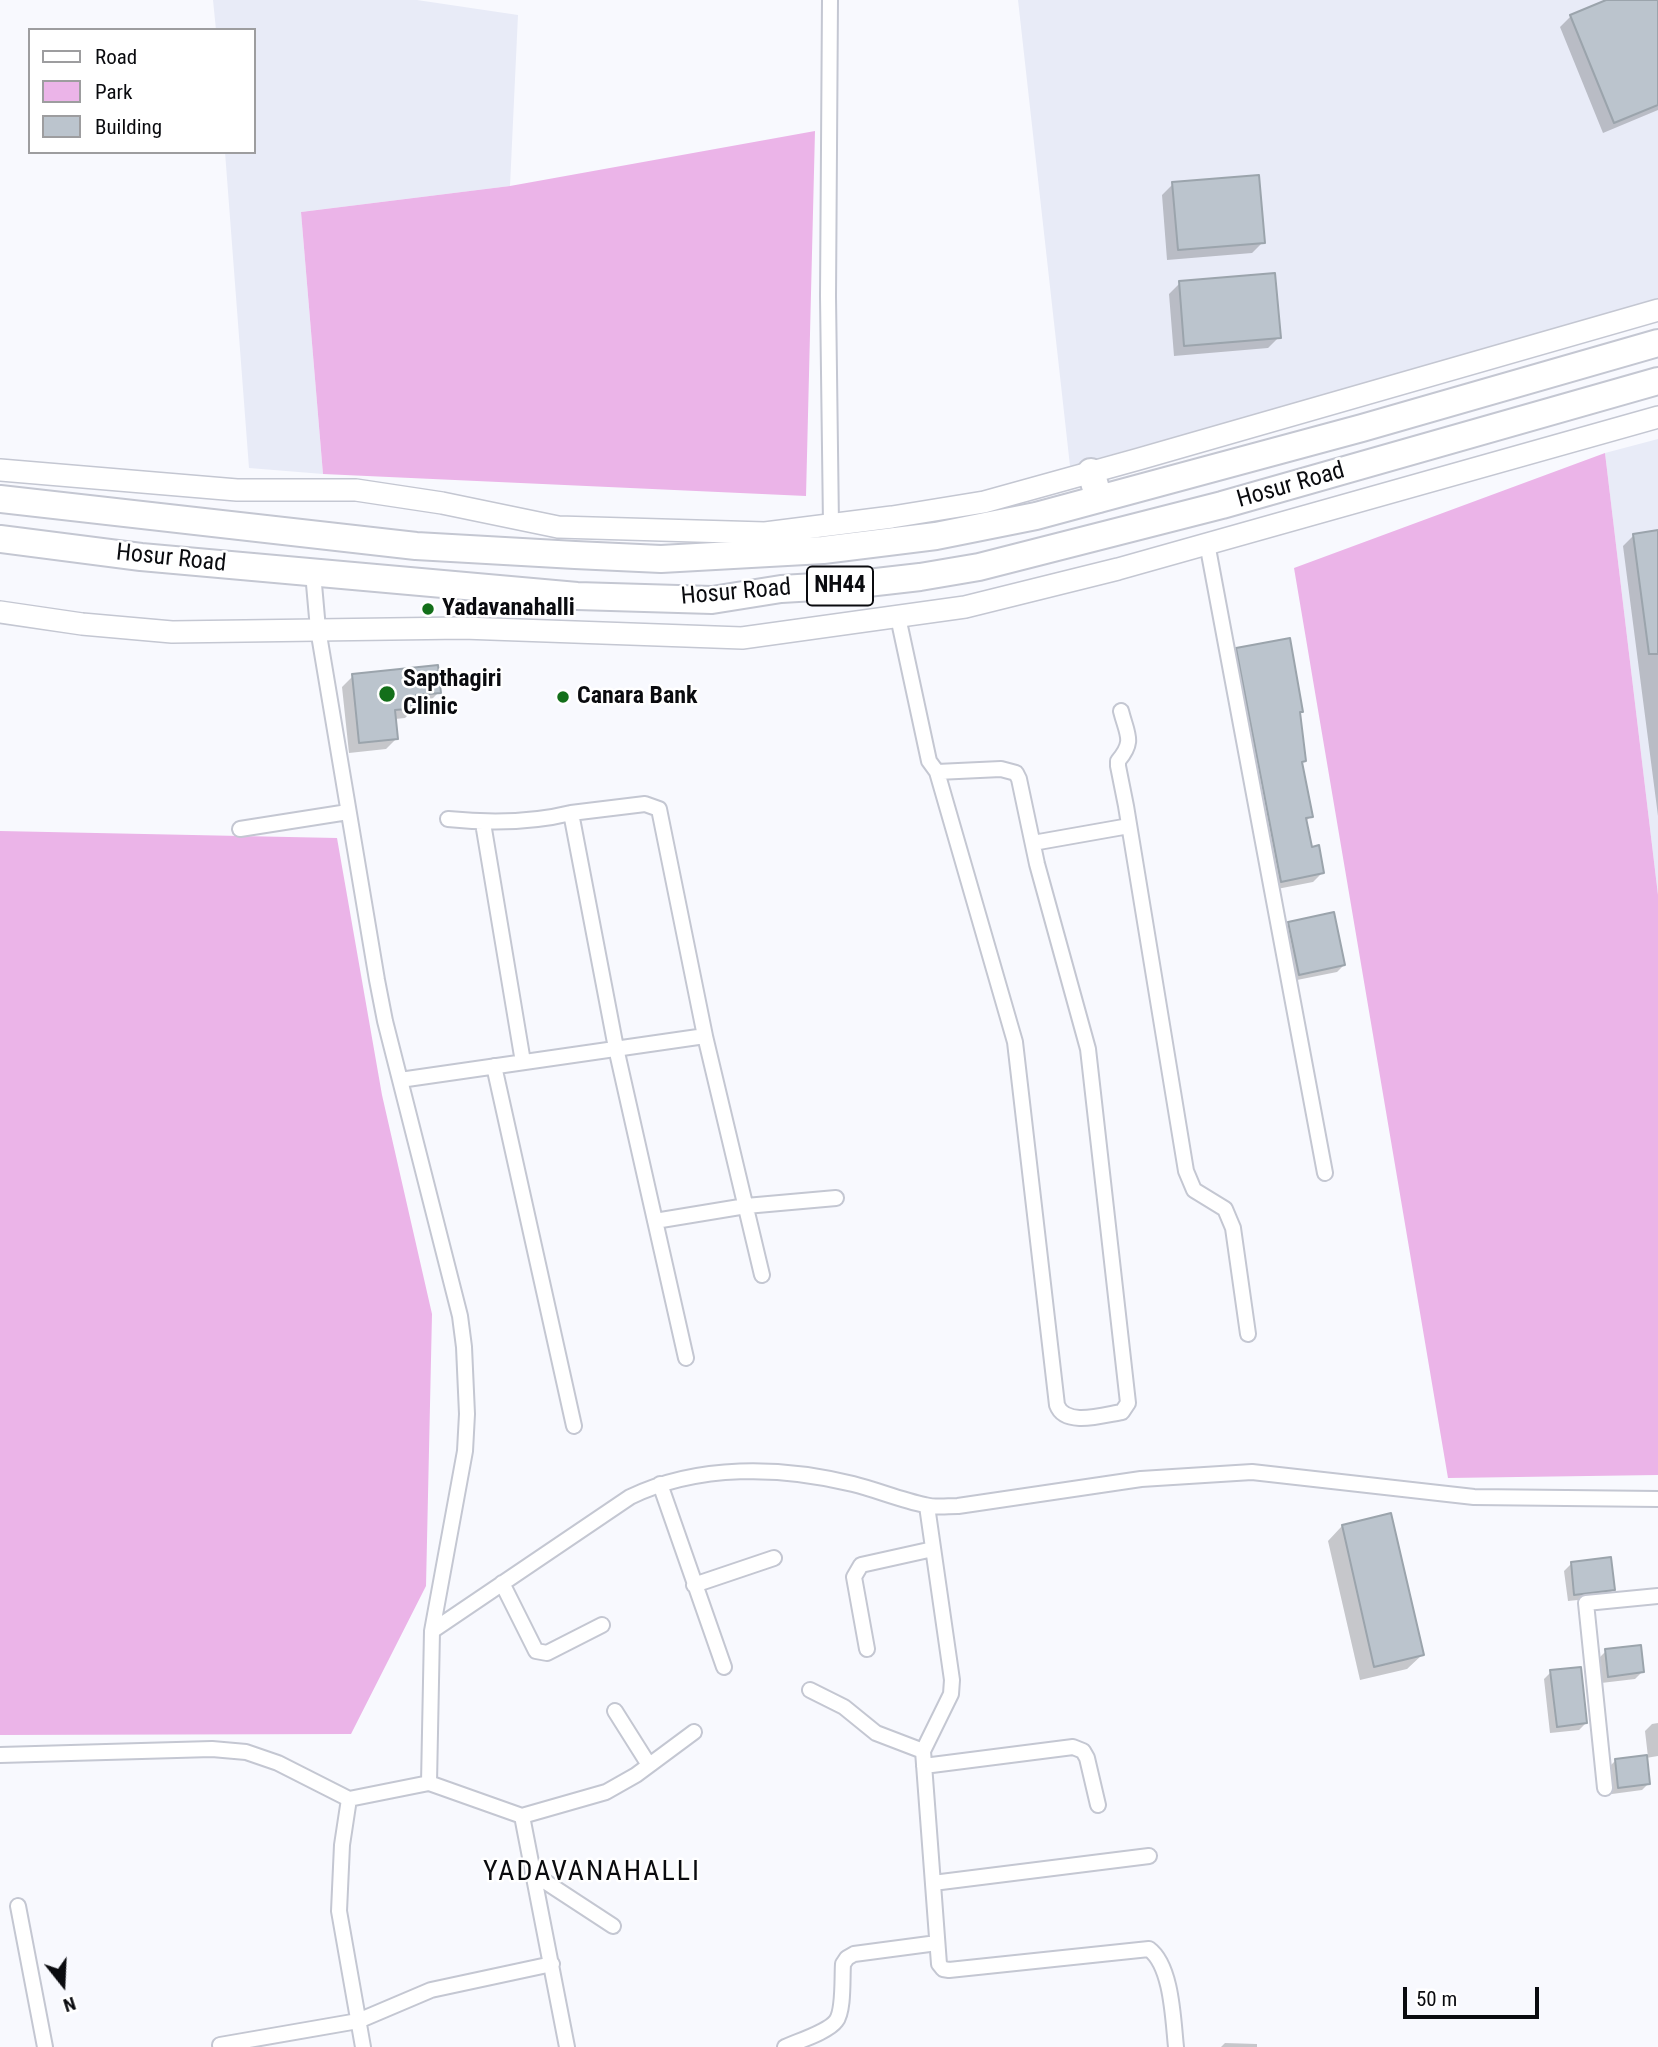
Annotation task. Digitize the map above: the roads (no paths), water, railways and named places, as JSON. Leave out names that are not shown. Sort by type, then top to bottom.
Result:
[{"type":"highway","name":"Hosur Road","points":[[0,499],[416,545],[661,559],[823,550],[936,536],[1037,516],[1362,428],[1658,343]]},
{"type":"highway","name":"Hosur Road","points":[[0,540],[141,557],[577,596],[712,600],[781,589],[920,577],[979,567],[1274,491],[1658,381]]},
{"type":"highway","points":[[1091,472],[1099,499]]},
{"type":"street","points":[[830,0],[828,296],[831,525]]},
{"type":"street","points":[[0,470],[237,490],[356,490],[442,503],[558,527],[765,533],[984,502],[1658,310]]},
{"type":"street","points":[[0,612],[82,624],[172,632],[463,628],[742,638],[965,607],[1118,569],[1658,417]]},
{"type":"street","points":[[1207,543],[1325,1173]]},
{"type":"street","points":[[313,573],[318,629],[377,980],[460,1315],[464,1347],[467,1414],[465,1451],[432,1631],[429,1783]]},
{"type":"street","points":[[898,617],[929,761],[937,772],[1015,1042],[1057,1405],[1063,1415],[1071,1418],[1122,1412],[1128,1403],[1088,1049],[1032,843],[1016,773],[1001,769],[937,772]]},
{"type":"street","points":[[1121,711],[1129,743],[1126,752],[1118,761],[1118,766],[1186,1171],[1194,1190],[1225,1209],[1233,1228],[1248,1334]]},
{"type":"street","points":[[448,819],[483,823],[556,817],[645,804],[659,810],[705,1036],[762,1275]]},
{"type":"street","points":[[240,829],[348,812]]},
{"type":"street","points":[[571,813],[616,1048],[686,1358]]},
{"type":"street","points":[[483,823],[523,1062]]},
{"type":"street","points":[[1032,843],[1129,826]]},
{"type":"street","points":[[400,1080],[705,1036]]},
{"type":"street","points":[[494,1066],[574,1426]]},
{"type":"street","points":[[655,1221],[746,1206],[836,1198]]},
{"type":"street","points":[[432,1631],[630,1497],[660,1484],[712,1474],[786,1472],[828,1478],[927,1506],[958,1506],[1141,1479],[1252,1472],[1474,1497],[1658,1499]]},
{"type":"street","points":[[660,1484],[724,1667]]},
{"type":"street","points":[[927,1506],[952,1680],[951,1693],[923,1751],[939,1964],[943,1969],[949,1970],[1149,1949],[1157,1955],[1163,1967],[1171,2000],[1176,2047]]},
{"type":"street","points":[[867,1648],[854,1577],[856,1571],[861,1565],[933,1549]]},
{"type":"street","points":[[694,1585],[774,1558]]},
{"type":"street","points":[[502,1583],[536,1651],[541,1654],[602,1625]]},
{"type":"street","points":[[1605,1788],[1586,1604],[1658,1596]]},
{"type":"street","points":[[810,1690],[844,1707],[876,1733],[923,1751]]},
{"type":"street","points":[[615,1711],[649,1765]]},
{"type":"street","points":[[0,1755],[212,1749],[246,1752],[278,1763],[349,1799],[429,1783],[522,1816],[606,1792],[694,1732]]},
{"type":"street","points":[[924,1766],[1073,1747],[1083,1751],[1087,1758],[1098,1805]]},
{"type":"street","points":[[349,1799],[342,1845],[339,1911],[363,2047]]},
{"type":"street","points":[[522,1816],[567,2047]]},
{"type":"street","points":[[933,1884],[1149,1856]]},
{"type":"street","points":[[535,1875],[613,1926]]},
{"type":"street","points":[[18,1906],[45,2047]]},
{"type":"street","points":[[785,2047],[829,2027],[836,2021],[839,2014],[843,1964],[847,1958],[854,1954],[937,1943]]},
{"type":"street","points":[[220,2045],[358,2021],[431,1990],[552,1964]]},
{"type":"place","name":"Yadavanahalli","points":[[428,609]]},
{"type":"place","name":"Sapthagiri Clinic","points":[[387,694]]},
{"type":"place","name":"Canara Bank","points":[[563,697]]},
{"type":"district","name":"YADAVANAHALLI","points":[[592,1873]]}]
